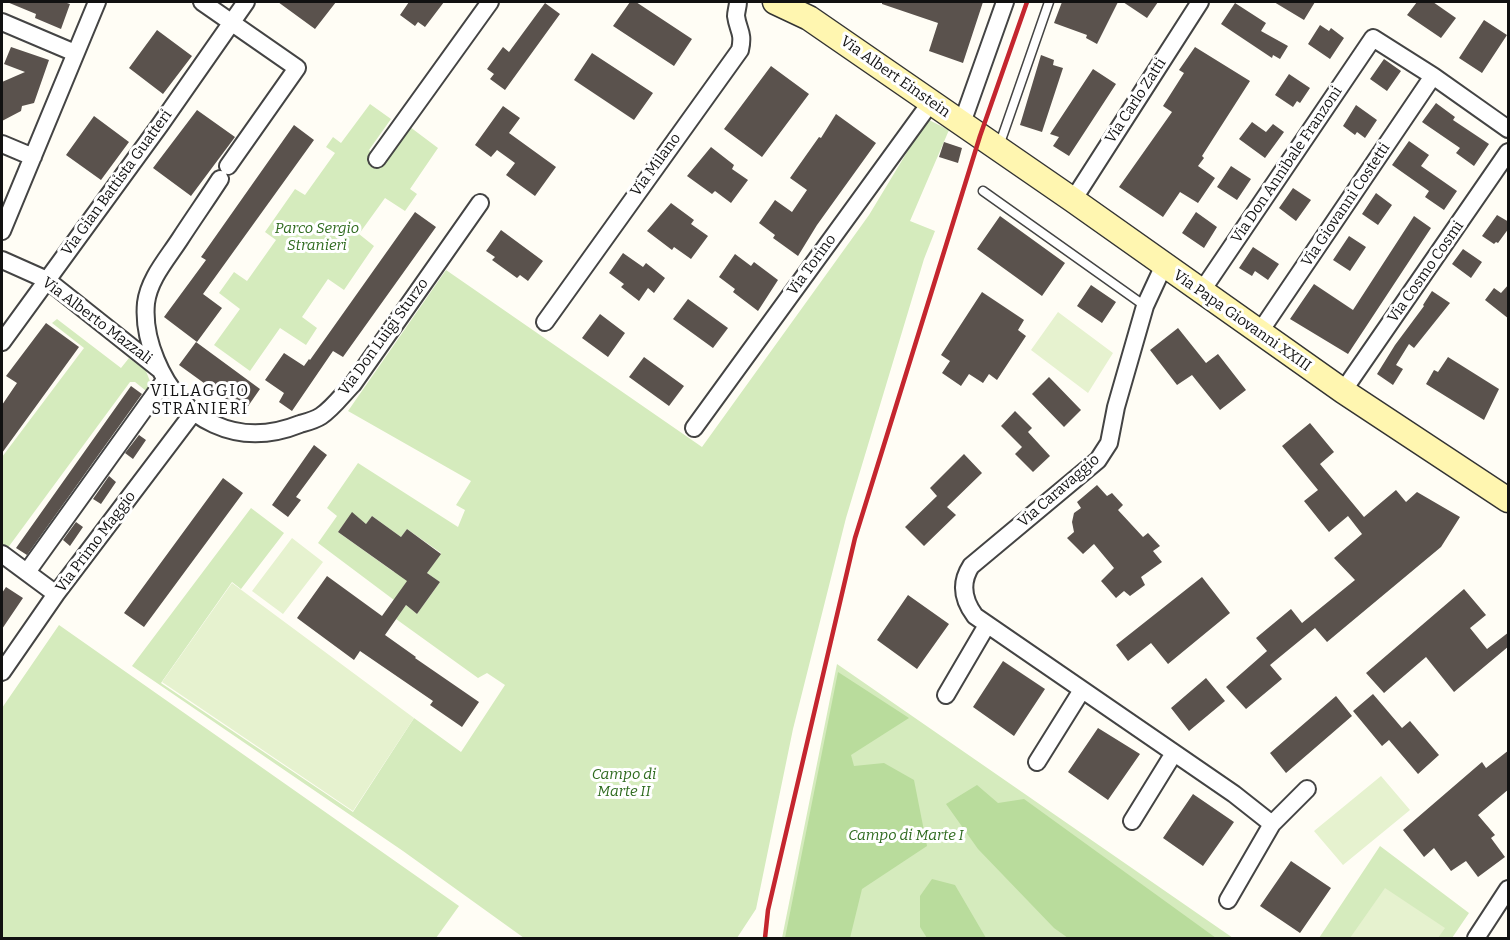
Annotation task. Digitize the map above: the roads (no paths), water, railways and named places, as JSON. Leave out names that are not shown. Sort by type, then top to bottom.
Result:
[{"type":"main road","name":"Via Albert Einstein","points":[[775,2],[802,10],[980,136]]},
{"type":"main road","name":"Via Papa Giovanni XXIII","points":[[980,136],[1343,391],[1509,500]]},
{"type":"street","points":[[2,231],[97,2]]},
{"type":"street","points":[[193,413],[177,397],[162,375],[149,344],[145,322],[147,300],[154,278],[224,172],[297,68],[202,2]]},
{"type":"street","name":"Via Gian Battista Guatteri","points":[[2,342],[246,2]]},
{"type":"street","points":[[377,159],[490,2]]},
{"type":"street","name":"Via Milano","points":[[545,322],[740,50],[741,31],[736,15],[738,2]]},
{"type":"street","points":[[980,136],[1005,2]]},
{"type":"street","name":"Via Carlo Zatti","points":[[1073,200],[1200,2]]},
{"type":"street","points":[[2,22],[75,53]]},
{"type":"street","name":"Via Don Annibale Franzoni","points":[[1201,292],[1373,38],[1433,76]]},
{"type":"street","points":[[1433,76],[1509,129]]},
{"type":"street","name":"Via Giovanni Costetti","points":[[1259,333],[1433,76]]},
{"type":"street","name":"Via Torino","points":[[694,428],[931,102]]},
{"type":"street","points":[[2,144],[33,157]]},
{"type":"street","name":"Via Cosmo Cosmi","points":[[1343,391],[1509,152]]},
{"type":"street","name":"Via Don Luigi Sturzo","points":[[193,413],[218,426],[241,432],[266,434],[321,416],[353,384],[480,203]]},
{"type":"street","name":"Via Alberto Mazzali","points":[[2,260],[46,280],[162,375]]},
{"type":"street","name":"Via Caravaggio","points":[[1164,266],[1145,306],[1116,407],[1109,443],[1098,460],[971,566],[964,583],[966,602],[975,616],[987,625],[1234,794],[1272,824]]},
{"type":"street","points":[[27,572],[162,375]]},
{"type":"street","name":"Via Primo Maggio","points":[[2,672],[56,594],[193,413]]},
{"type":"street","points":[[2,554],[56,594]]},
{"type":"street","points":[[946,695],[987,625]]},
{"type":"street","points":[[1037,762],[1082,690]]},
{"type":"street","points":[[1132,822],[1174,753]]},
{"type":"street","points":[[1227,900],[1272,824],[1307,789]]},
{"type":"street","points":[[1476,939],[1509,889]]},
{"type":"lane","points":[[980,136],[1049,2]]},
{"type":"lane","points":[[983,191],[1145,306]]},
{"type":"railway","points":[[765,938],[768,910],[855,538],[980,136],[1027,2]]},
{"type":"district","name":"VILLAGGIO STRANIERI","points":[[200,401]]},
{"type":"park label","name":"Parco Sergio Stranieri","points":[[317,238]]},
{"type":"park label","name":"Campo di Marte II","points":[[624,784]]},
{"type":"park label","name":"Campo di Marte I","points":[[906,836]]}]
